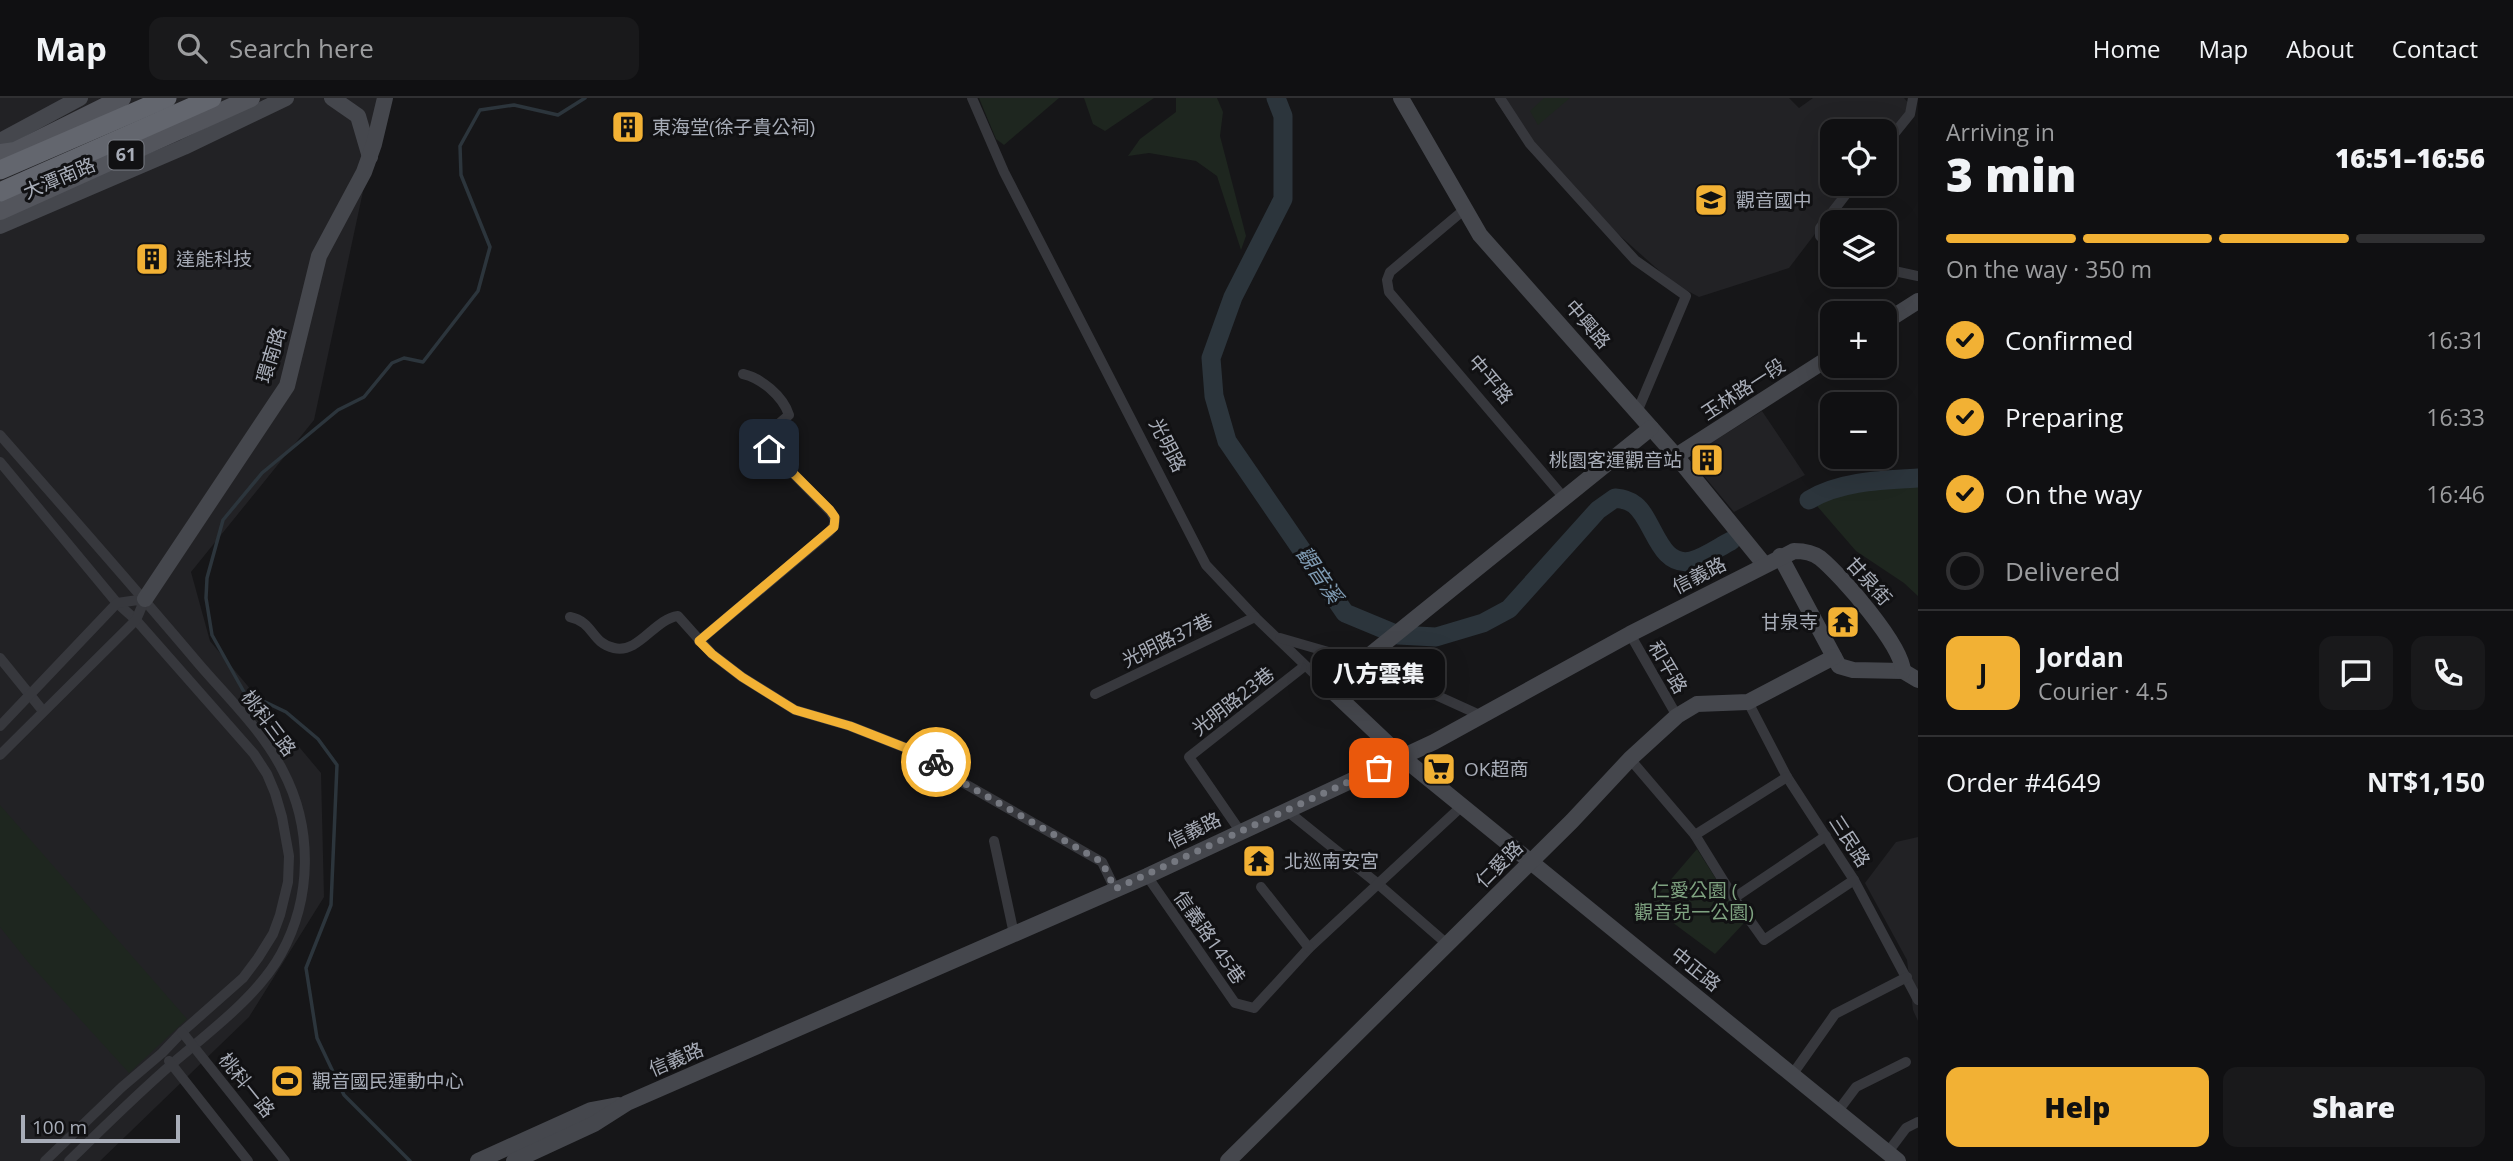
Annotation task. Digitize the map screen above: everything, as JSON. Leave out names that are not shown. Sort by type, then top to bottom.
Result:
[{"type":"highway","name":"61","points":[[0,170],[167,98]]},
{"type":"highway","name":"61","points":[[0,192],[212,98]]},
{"type":"main road","points":[[0,153],[15,150],[122,98]]},
{"type":"main road","name":"61","points":[[0,211],[251,98]]},
{"type":"street","points":[[0,141],[80,98]]},
{"type":"street","name":"大潭南路","points":[[0,226],[184,147],[286,98]]},
{"type":"street","points":[[332,98],[358,116],[370,157]]},
{"type":"street","name":"環南路","points":[[0,755],[136,620],[145,599],[287,386],[319,256],[364,172],[385,98]]},
{"type":"street","name":"光明路","points":[[972,98],[1004,172],[1206,565],[1255,617],[1402,757]]},
{"type":"street","name":"中興路","points":[[1401,98],[1480,235],[1676,456],[1764,564]]},
{"type":"street","points":[[1500,98],[1530,144],[1634,260],[1686,296],[1637,412]]},
{"type":"street","points":[[1897,130],[1913,109],[1913,98]]},
{"type":"street","points":[[1834,210],[1845,196]]},
{"type":"street","name":"中平路","points":[[1465,209],[1390,272],[1387,280],[1389,292],[1565,499]]},
{"type":"street","points":[[1897,272],[1918,276]]},
{"type":"street","points":[[1897,314],[1918,301]]},
{"type":"street","name":"玉林路一段","points":[[1676,456],[1820,364]]},
{"type":"street","points":[[699,641],[829,532],[835,523],[835,517],[830,510],[769,449],[769,432],[789,415],[787,407],[756,377],[743,374]]},
{"type":"street","points":[[1329,688],[1651,428]]},
{"type":"street","name":"桃科三路","points":[[0,435],[145,599],[256,732],[283,770],[300,816],[304,841],[304,892],[281,955],[260,983],[69,1161]]},
{"type":"street","name":"桃科三路","points":[[0,462],[117,603],[136,620],[254,754],[275,793],[289,856],[288,882],[280,915],[258,958],[243,978],[45,1161]]},
{"type":"street","name":"甘泉街","points":[[1764,564],[1794,551],[1807,551],[1819,557],[1878,623],[1903,662],[1903,671]]},
{"type":"street","points":[[1780,556],[1839,666],[1903,671],[1918,680]]},
{"type":"street","name":"信義路","points":[[514,1161],[594,1124],[627,1103],[1147,876],[1402,757],[1764,564]]},
{"type":"street","points":[[0,726],[117,603],[145,599]]},
{"type":"street","points":[[570,617],[588,624],[599,642],[618,649],[630,647],[674,616],[680,618],[712,654],[742,677],[795,710],[850,726],[929,757],[960,781],[1102,862],[1115,889]]},
{"type":"street","name":"光明路37巷","points":[[1095,694],[1255,617]]},
{"type":"street","name":"和平路","points":[[1630,634],[1677,716]]},
{"type":"street","points":[[1278,637],[1369,657],[1482,716]]},
{"type":"street","name":"仁愛路","points":[[1227,1161],[1531,862],[1630,759],[1677,716],[1697,704],[1748,702],[1834,657]]},
{"type":"street","points":[[0,658],[43,711]]},
{"type":"street","name":"光明路23巷","points":[[1240,831],[1189,757],[1303,668]]},
{"type":"street","name":"三民路","points":[[1748,702],[1787,776],[1854,880],[1918,1000]]},
{"type":"street","name":"中正路","points":[[1402,757],[1893,1157]]},
{"type":"street","points":[[1630,759],[1695,835],[1764,940],[1854,880]]},
{"type":"street","points":[[1695,835],[1787,776]]},
{"type":"street","points":[[1261,887],[1309,948],[1462,806]]},
{"type":"street","points":[[1286,810],[1447,944]]},
{"type":"street","points":[[1734,898],[1826,836]]},
{"type":"street","points":[[994,841],[1014,934]]},
{"type":"street","name":"信義路145巷","points":[[1147,876],[1235,1003],[1254,1008],[1309,948]]},
{"type":"street","points":[[1792,1075],[1835,1014],[1907,977]]},
{"type":"street","name":"桃科一路","points":[[182,1032],[285,1161]]},
{"type":"street","points":[[162,1053],[248,1161]]},
{"type":"street","points":[[1838,1111],[1856,1087],[1906,1062]]},
{"type":"street","name":"信義路","points":[[478,1161],[591,1110],[627,1103]]},
{"type":"street","points":[[1893,1157],[1906,1128],[1918,1122]]},
{"type":"shaded area","points":[[0,98],[383,98],[314,420],[191,572],[210,641],[321,773],[324,897],[249,1017],[100,1161],[0,1161]]},
{"type":"shaded area","name":"觀音國中","points":[[1494,98],[1789,98],[1799,108],[1813,98],[1904,98],[1913,108],[1897,129],[1897,119],[1820,119],[1820,196],[1844,196],[1833,210],[1820,210],[1820,227],[1789,268],[1699,297],[1673,283],[1528,149]]},
{"type":"shaded area","name":"桃園客運觀音站","points":[[1762,411],[1805,475],[1734,512],[1694,464],[1693,458],[1706,446]]},
{"type":"shaded area","points":[[1918,837],[1918,1021],[1913,1010],[1907,960],[1865,883],[1896,842]]},
{"type":"green space","points":[[979,98],[1059,98],[1004,145],[996,139]]},
{"type":"green space","points":[[1084,98],[1154,98],[1105,131],[1093,124]]},
{"type":"green space","points":[[1176,98],[1217,98],[1223,112],[1220,136],[1246,236],[1241,250],[1217,176],[1196,161],[1149,153],[1128,156],[1140,139],[1176,112]]},
{"type":"green space","points":[[1544,98],[1570,98],[1538,125],[1530,111]]},
{"type":"green space","points":[[1918,478],[1918,596],[1904,583],[1856,551],[1811,499],[1865,481]]},
{"type":"green space","points":[[0,805],[187,1019],[129,1073],[28,962],[0,927]]},
{"type":"green space","name":"仁愛公園 ( 觀音兒一公園)","points":[[1697,849],[1744,923],[1715,954],[1649,905]]},
{"type":"waterway","points":[[410,1161],[344,1095],[317,1038],[306,968],[331,905],[337,765],[318,739],[286,712],[244,692],[212,635],[206,598],[207,578],[223,520],[262,473],[338,410],[364,397],[392,363],[404,358],[423,362],[478,291],[490,247],[461,175],[460,146],[480,110],[514,105],[558,115],[585,98]]},
{"type":"waterway","name":"觀音溪","points":[[1276,98],[1283,116],[1283,199],[1233,297],[1211,358],[1214,396],[1227,441],[1345,613],[1398,635],[1436,637],[1483,623],[1509,609],[1598,510],[1615,498],[1635,505],[1664,550],[1680,561],[1696,560],[1731,541]]},
{"type":"waterway","name":"觀音溪","points":[[1809,500],[1847,485],[1918,478]]},
{"type":"way so far","points":[[936,762],[960,781],[1102,862],[1115,889],[1379,768]]},
{"type":"place","name":"東海堂(徐子貴公祠)","points":[[628,127]]},
{"type":"place","name":"觀音國中","points":[[1711,200]]},
{"type":"place","name":"達能科技","points":[[152,259]]},
{"type":"place","name":"桃園客運觀音站","points":[[1707,460]]},
{"type":"place","name":"甘泉寺","points":[[1843,622]]},
{"type":"place","name":"八方雲集","points":[[1379,768]]},
{"type":"place","name":"OK超商","points":[[1439,769]]},
{"type":"place","name":"北巡南安宮","points":[[1259,861]]},
{"type":"place","name":"觀音國民運動中心","points":[[287,1081]]},
{"type":"route","points":[[769,449],[830,510],[835,517],[834,527],[699,641],[742,677],[795,710],[850,726],[936,762]]}]
